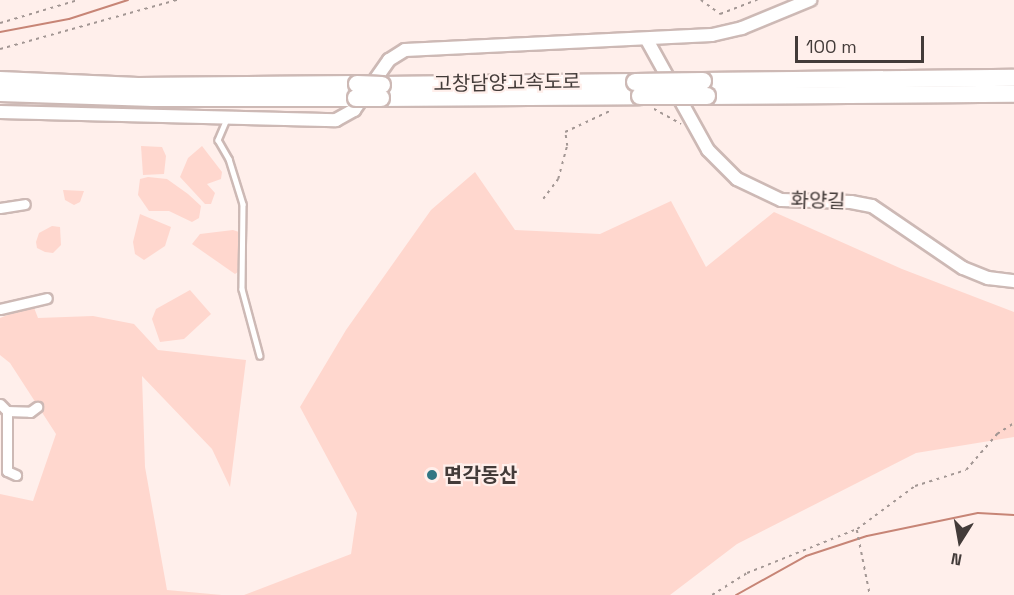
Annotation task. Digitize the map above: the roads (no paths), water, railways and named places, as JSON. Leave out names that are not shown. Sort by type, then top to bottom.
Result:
[{"type":"highway","name":"고창담양고속도로","points":[[705,89],[1014,78]]},
{"type":"highway","name":"고창담양고속도로","points":[[0,80],[357,91]]},
{"type":"highway","name":"고창담양고속도로","points":[[0,93],[705,89],[1014,94]]},
{"type":"street","points":[[0,112],[228,116],[322,121],[343,118],[360,104],[389,60],[405,50],[648,40],[729,31],[810,0]]},
{"type":"street","name":"화양길","points":[[648,40],[696,130],[720,164],[755,190],[781,200],[872,206],[963,268],[988,278],[1014,281]]},
{"type":"street","points":[[0,208],[25,204]]},
{"type":"street","points":[[0,309],[47,298]]},
{"type":"street","points":[[16,475],[7,471],[4,407],[30,412],[37,407]]},
{"type":"lane","points":[[228,116],[219,140],[229,159],[243,204],[242,289],[260,356]]},
{"type":"waterway","points":[[0,32],[69,19],[128,0]]},
{"type":"waterway","points":[[736,595],[806,556],[867,536],[978,513],[1014,515]]},
{"type":"place","name":"면각동산","points":[[432,475]]}]
